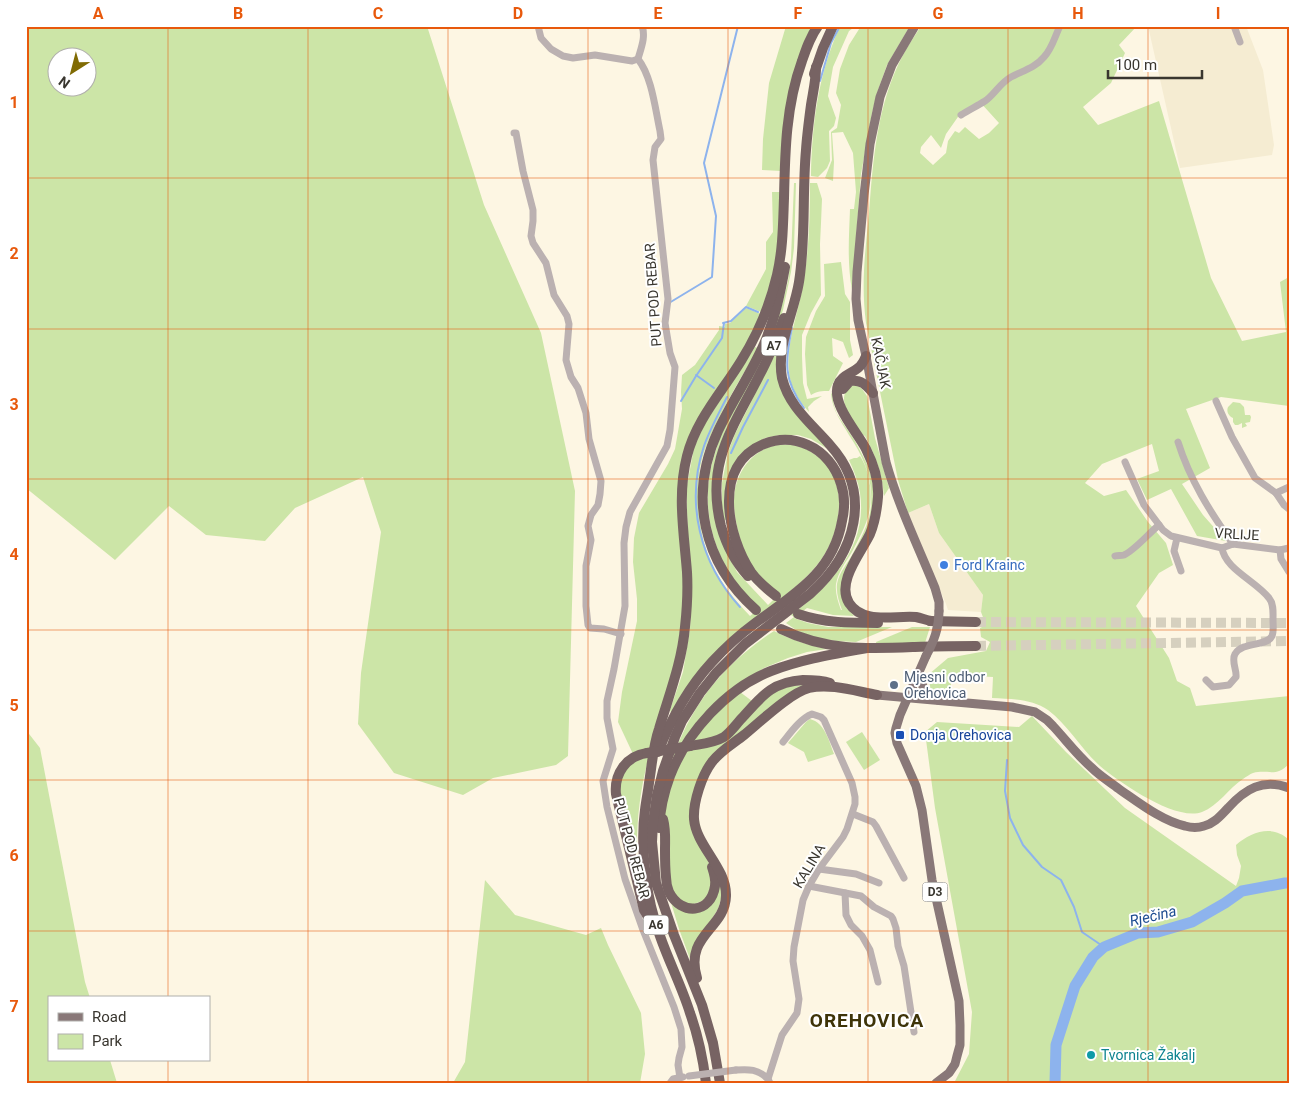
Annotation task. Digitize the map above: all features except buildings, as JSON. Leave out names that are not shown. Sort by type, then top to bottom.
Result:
[{"type":"highway","name":"A7","points":[[756,610],[733,586],[713,551],[708,538],[704,515],[704,480],[708,457],[718,431],[764,343],[781,292],[787,250],[793,119],[803,74],[820,26]]},
{"type":"highway","points":[[649,784],[658,732],[676,673],[685,629],[687,575],[682,495],[687,455],[698,426],[753,341],[771,297],[781,252],[790,106],[798,73],[808,45],[813,33],[820,26]]},
{"type":"highway","name":"A7","points":[[649,784],[658,752],[668,728],[680,704],[696,681],[712,662],[753,624],[810,582],[828,560],[841,529],[844,502],[843,490],[834,468],[824,456],[809,445],[787,439],[776,440],[759,446],[744,458],[734,473],[731,483],[729,497],[731,523],[741,554],[756,578],[774,597],[760,589],[743,571],[729,547],[723,533],[717,508],[716,491],[717,475],[724,446],[773,348],[787,309],[795,276],[802,134],[807,101],[816,67],[833,26]]},
{"type":"highway","points":[[663,901],[654,873],[653,823],[662,771],[682,721],[716,673],[731,657],[810,594],[830,574],[845,550],[854,524],[855,495],[847,468],[831,445],[790,399],[782,377],[781,366],[784,342],[797,293],[801,264],[806,151],[816,80],[816,67]]},
{"type":"highway","points":[[866,356],[863,363],[841,380],[837,387],[840,408],[871,460],[878,495],[876,517],[847,579],[845,590],[847,600],[854,610],[867,616],[915,617],[931,621]]},
{"type":"highway","points":[[838,398],[844,387],[852,380],[862,382],[873,394]]},
{"type":"highway","points":[[801,612],[824,620],[854,623],[976,622]]},
{"type":"highway","points":[[781,629],[796,637],[844,648],[976,646]]},
{"type":"highway","points":[[663,901],[658,858],[661,814],[665,792],[670,776],[688,742],[708,716],[736,691],[762,675],[806,659],[867,648]]},
{"type":"highway","points":[[660,935],[644,910],[616,794],[616,782],[621,769],[634,757],[647,752],[712,742],[722,738],[764,695],[784,683],[814,680],[850,690]]},
{"type":"highway","points":[[702,1006],[694,955],[701,940],[720,915],[726,899],[724,880],[709,854],[695,823],[694,813],[707,770],[713,761],[736,741],[796,694],[805,690],[827,687],[876,695]]},
{"type":"highway","name":"A6","points":[[649,784],[643,839],[646,880],[654,919],[690,1013],[703,1059],[706,1083]]},
{"type":"highway","points":[[661,814],[665,831],[667,886],[673,897],[685,907],[699,908],[711,897],[716,880],[709,854]]},
{"type":"highway","name":"A6","points":[[663,901],[674,936],[702,1006],[713,1043],[720,1083]]},
{"type":"main road","name":"KAČJAK","points":[[907,699],[937,631],[940,611],[939,602],[935,588],[897,498],[886,462],[858,320],[856,299],[870,144],[880,97],[892,65],[915,26]]},
{"type":"main road","points":[[919,672],[921,683],[926,693],[940,701]]},
{"type":"main road","points":[[876,695],[1012,707],[1034,712],[1047,720],[1089,766],[1098,773],[1146,808],[1186,826],[1200,827],[1213,822],[1252,788],[1271,784],[1289,788]]},
{"type":"main road","name":"D3","points":[[907,699],[896,728],[896,738],[921,803],[932,880],[958,1001],[960,1025],[960,1044],[955,1064],[949,1073],[936,1083]]},
{"type":"street","points":[[538,26],[540,38],[551,50],[563,56],[573,58],[595,55],[632,61],[638,59],[643,43],[644,32],[642,26]]},
{"type":"street","points":[[962,116],[986,100],[1010,78],[1038,63],[1049,50],[1060,26]]},
{"type":"street","points":[[1234,26],[1240,42]]},
{"type":"street","name":"PUT POD REBAR","points":[[638,59],[648,78],[661,139],[655,147],[653,160],[668,299],[665,323],[670,353],[675,366],[667,446],[630,512],[626,527],[624,543],[625,606],[607,701],[606,718],[613,749],[603,781],[607,807],[625,879],[681,1029],[680,1078]]},
{"type":"street","points":[[514,132],[533,210],[532,243],[546,263],[554,295],[567,316],[566,360],[586,413],[589,439],[601,481],[598,505],[588,526],[591,540],[586,566],[588,625],[590,628],[604,629],[621,634]]},
{"type":"street","points":[[1216,401],[1232,436],[1255,478],[1276,493],[1289,509]]},
{"type":"street","points":[[1178,442],[1196,487],[1210,512],[1233,544]]},
{"type":"street","points":[[1115,556],[1124,555],[1159,526],[1144,505],[1125,462]]},
{"type":"street","points":[[1276,493],[1289,486]]},
{"type":"street","name":"VRLIJE","points":[[1159,526],[1171,536],[1222,548],[1233,544],[1280,550],[1289,548]]},
{"type":"street","points":[[1177,538],[1174,555],[1180,572]]},
{"type":"street","points":[[1206,680],[1213,687],[1228,685],[1236,677],[1237,673],[1234,662],[1235,654],[1249,645],[1268,641],[1273,632],[1272,602],[1260,588],[1225,559],[1222,548]]},
{"type":"street","points":[[1280,550],[1281,559],[1289,572]]},
{"type":"street","name":"KALINA","points":[[769,1081],[782,1035],[796,1013],[798,1006],[794,947],[803,900],[819,869],[843,837],[853,814],[855,797],[852,783],[821,717],[812,714],[807,716],[783,742]]},
{"type":"street","points":[[853,814],[873,822],[904,878]]},
{"type":"street","points":[[819,869],[856,874],[879,883]]},
{"type":"street","points":[[809,886],[860,896],[891,916],[895,923],[898,946],[904,966],[914,1032]]},
{"type":"street","points":[[845,893],[846,915],[851,925],[862,936],[870,950],[878,982]]},
{"type":"street","points":[[670,1083],[673,1079],[736,1070],[754,1070],[764,1075],[769,1081]]},
{"type":"shaded area","points":[[1148,26],[1246,26],[1263,70],[1274,145],[1272,155],[1180,168]]},
{"type":"shaded area","points":[[929,504],[939,533],[983,595],[981,612],[948,610],[908,513]]},
{"type":"green space","points":[[26,26],[427,26],[484,205],[541,333],[575,491],[568,756],[556,765],[493,778],[463,795],[394,773],[358,724],[361,673],[381,532],[363,477],[295,508],[265,541],[206,535],[169,506],[115,560],[26,488]]},
{"type":"green space","points":[[786,26],[814,26],[806,44],[782,171],[762,170],[769,83]]},
{"type":"green space","points":[[840,26],[856,26],[849,31],[833,67],[828,96],[836,118],[834,126],[829,131],[830,161],[827,168],[818,177],[811,176],[815,119],[821,81],[832,44]]},
{"type":"green space","points":[[861,26],[910,26],[887,65],[872,113],[861,174],[852,290],[849,260],[850,209],[854,209],[856,192],[853,153],[843,132],[832,133],[833,181],[825,178],[832,160],[831,132],[837,128],[841,105],[836,93],[840,69],[849,45]]},
{"type":"green space","points":[[921,26],[1137,26],[1119,45],[1125,53],[1111,83],[1083,107],[1098,125],[1159,101],[1211,278],[1242,341],[1286,332],[1280,282],[1289,277],[1289,406],[1221,397],[1186,409],[1210,468],[1182,484],[1203,515],[1226,541],[1197,536],[1171,489],[1147,500],[1137,479],[1159,471],[1152,444],[1102,464],[1085,483],[1104,496],[1126,490],[1148,522],[1166,543],[1173,565],[1159,573],[1136,606],[1169,658],[1177,681],[1190,688],[1196,706],[1289,696],[1289,764],[1280,771],[1251,774],[1213,806],[1202,812],[1191,814],[1163,806],[1120,781],[1100,766],[1062,723],[1042,706],[1014,699],[992,698],[993,677],[951,675],[951,692],[931,691],[928,675],[948,658],[986,651],[990,642],[981,637],[980,628],[986,625],[981,612],[983,595],[939,533],[929,504],[908,513],[898,480],[866,323],[864,295],[864,268],[872,173],[882,113],[894,74],[905,51]],"holes":[[[979,101],[999,123],[989,133],[979,139],[965,127],[959,133],[955,131],[948,141],[946,153],[933,165],[920,153],[921,147],[931,135],[941,148],[946,134],[960,114]]]},
{"type":"green space","points":[[794,183],[796,183],[794,248],[783,310],[773,340],[717,458],[725,549],[737,572],[768,605],[779,594],[761,578],[747,557],[737,529],[734,499],[738,480],[747,464],[760,451],[769,447],[791,445],[802,448],[813,453],[827,465],[836,482],[839,506],[837,522],[827,550],[810,573],[748,624],[671,713],[670,710],[683,672],[690,629],[692,576],[688,541],[687,485],[694,448],[704,425],[755,347],[758,348],[722,412],[704,452],[699,477],[698,505],[705,545],[712,565],[721,581],[750,616],[760,608],[734,580],[719,553],[710,523],[708,508],[709,478],[720,437],[781,309],[791,258]]},
{"type":"green space","points":[[810,183],[817,183],[822,199],[820,244],[821,295],[802,335],[803,383],[807,399],[822,396],[808,407],[809,412],[793,388],[790,378],[789,350],[807,260]]},
{"type":"green space","points":[[772,192],[782,192],[779,258],[764,313],[746,306],[766,269],[766,242],[773,232]]},
{"type":"green space","points":[[841,262],[845,294],[850,302],[850,340],[853,355],[849,358],[843,342],[832,338],[833,356],[843,363],[829,391],[811,395],[807,385],[806,337],[816,311],[825,296],[824,264]]},
{"type":"green space","points":[[746,308],[763,315],[686,448],[683,613],[675,665],[650,749],[633,754],[618,722],[622,692],[637,621],[633,562],[634,538],[639,513],[675,449],[682,409],[682,375],[695,365],[719,330],[719,326],[725,327],[725,324],[730,323]]},
{"type":"green space","points":[[775,354],[777,355],[778,379],[826,448],[811,439],[798,435],[780,435],[765,438],[745,450],[737,459],[727,520],[724,520],[722,483],[728,452]]},
{"type":"green space","points":[[856,384],[867,396],[875,438],[889,488],[884,496],[882,479],[875,458],[865,436],[850,415],[844,401],[848,388]]},
{"type":"green space","points":[[831,393],[837,414],[855,441],[870,471],[874,491],[874,501],[868,529],[846,568],[846,607],[854,616],[833,615],[807,608],[794,618],[828,627],[892,627],[856,642],[818,638],[799,632],[786,623],[794,617],[791,615],[806,604],[833,578],[844,563],[852,547],[858,530],[861,512],[860,493],[856,476],[849,460],[860,456],[866,469],[870,487],[869,476],[859,451],[837,415]],"holes":[[[871,494],[871,509],[865,529],[838,580],[837,591],[841,610],[836,594],[837,580],[868,518]]]},
{"type":"green space","points":[[1233,402],[1240,403],[1244,407],[1245,415],[1250,415],[1250,422],[1245,423],[1247,426],[1242,428],[1242,423],[1235,425],[1233,422],[1233,418],[1227,411]]},
{"type":"green space","points":[[912,627],[930,627],[925,643],[876,643],[876,642]]},
{"type":"green space","points":[[774,631],[800,642],[827,649],[807,652],[788,658],[764,668],[738,685],[670,766],[687,725],[710,689],[738,658]]},
{"type":"green space","points":[[818,684],[726,746],[694,799],[713,882],[705,900],[688,906],[671,892],[664,809],[667,795],[677,770],[688,749],[711,746],[772,693],[790,686]]},
{"type":"green space","points":[[740,692],[752,701],[722,733],[692,743],[708,721]]},
{"type":"green space","points":[[1032,716],[1066,752],[1125,808],[1236,886],[1241,866],[1236,845],[1255,833],[1269,831],[1283,835],[1289,840],[1289,1083],[954,1083],[969,1054],[972,1012],[935,808],[925,732],[937,722],[1019,727]]},
{"type":"green space","points":[[810,719],[823,728],[834,754],[808,762],[804,752],[788,743]]},
{"type":"green space","points":[[26,730],[40,748],[85,982],[89,996],[48,996],[48,1062],[111,1062],[117,1083],[26,1083]]},
{"type":"green space","points":[[862,732],[880,760],[864,770],[846,742]]},
{"type":"green space","points":[[649,756],[640,801],[637,846],[629,836],[619,794],[621,776],[633,761]]},
{"type":"green space","points":[[720,879],[722,896],[718,909],[691,952],[690,959],[669,896],[695,912]]},
{"type":"green space","points":[[485,880],[515,915],[586,935],[601,928],[641,1013],[645,1054],[640,1083],[453,1083],[465,1062]]},
{"type":"waterway","points":[[669,303],[712,277],[716,216],[704,163],[738,26]]},
{"type":"waterway","points":[[820,81],[831,43],[840,26]]},
{"type":"waterway","points":[[723,323],[731,321],[746,307],[758,312]]},
{"type":"waterway","points":[[681,401],[722,338],[724,323]]},
{"type":"waterway","points":[[792,328],[787,370],[792,388],[804,408]]},
{"type":"waterway","points":[[696,375],[714,388]]},
{"type":"waterway","points":[[731,453],[768,380]]},
{"type":"waterway","points":[[727,397],[704,446],[698,467],[696,510],[706,552],[726,590],[740,607]]},
{"type":"waterway","points":[[1007,760],[1005,791],[1010,818],[1023,845],[1042,867],[1061,880],[1074,907],[1082,932],[1104,947]]},
{"type":"waterway","name":"Rječina","points":[[1055,1083],[1056,1045],[1075,986],[1093,957],[1104,947],[1138,933],[1158,932],[1192,922],[1242,891],[1289,883]]},
{"type":"tunnel","points":[[976,622],[1289,623]]},
{"type":"tunnel","points":[[976,646],[1289,641]]},
{"type":"place","name":"Ford Krainc","points":[[944,565]]},
{"type":"place","name":"Mjesni odbor Orehovica","points":[[894,685]]},
{"type":"place","name":"Donja Orehovica","points":[[900,735]]},
{"type":"place","name":"Tvornica Žakalj","points":[[1091,1055]]},
{"type":"district","name":"OREHOVICA","points":[[867,1020]]}]
